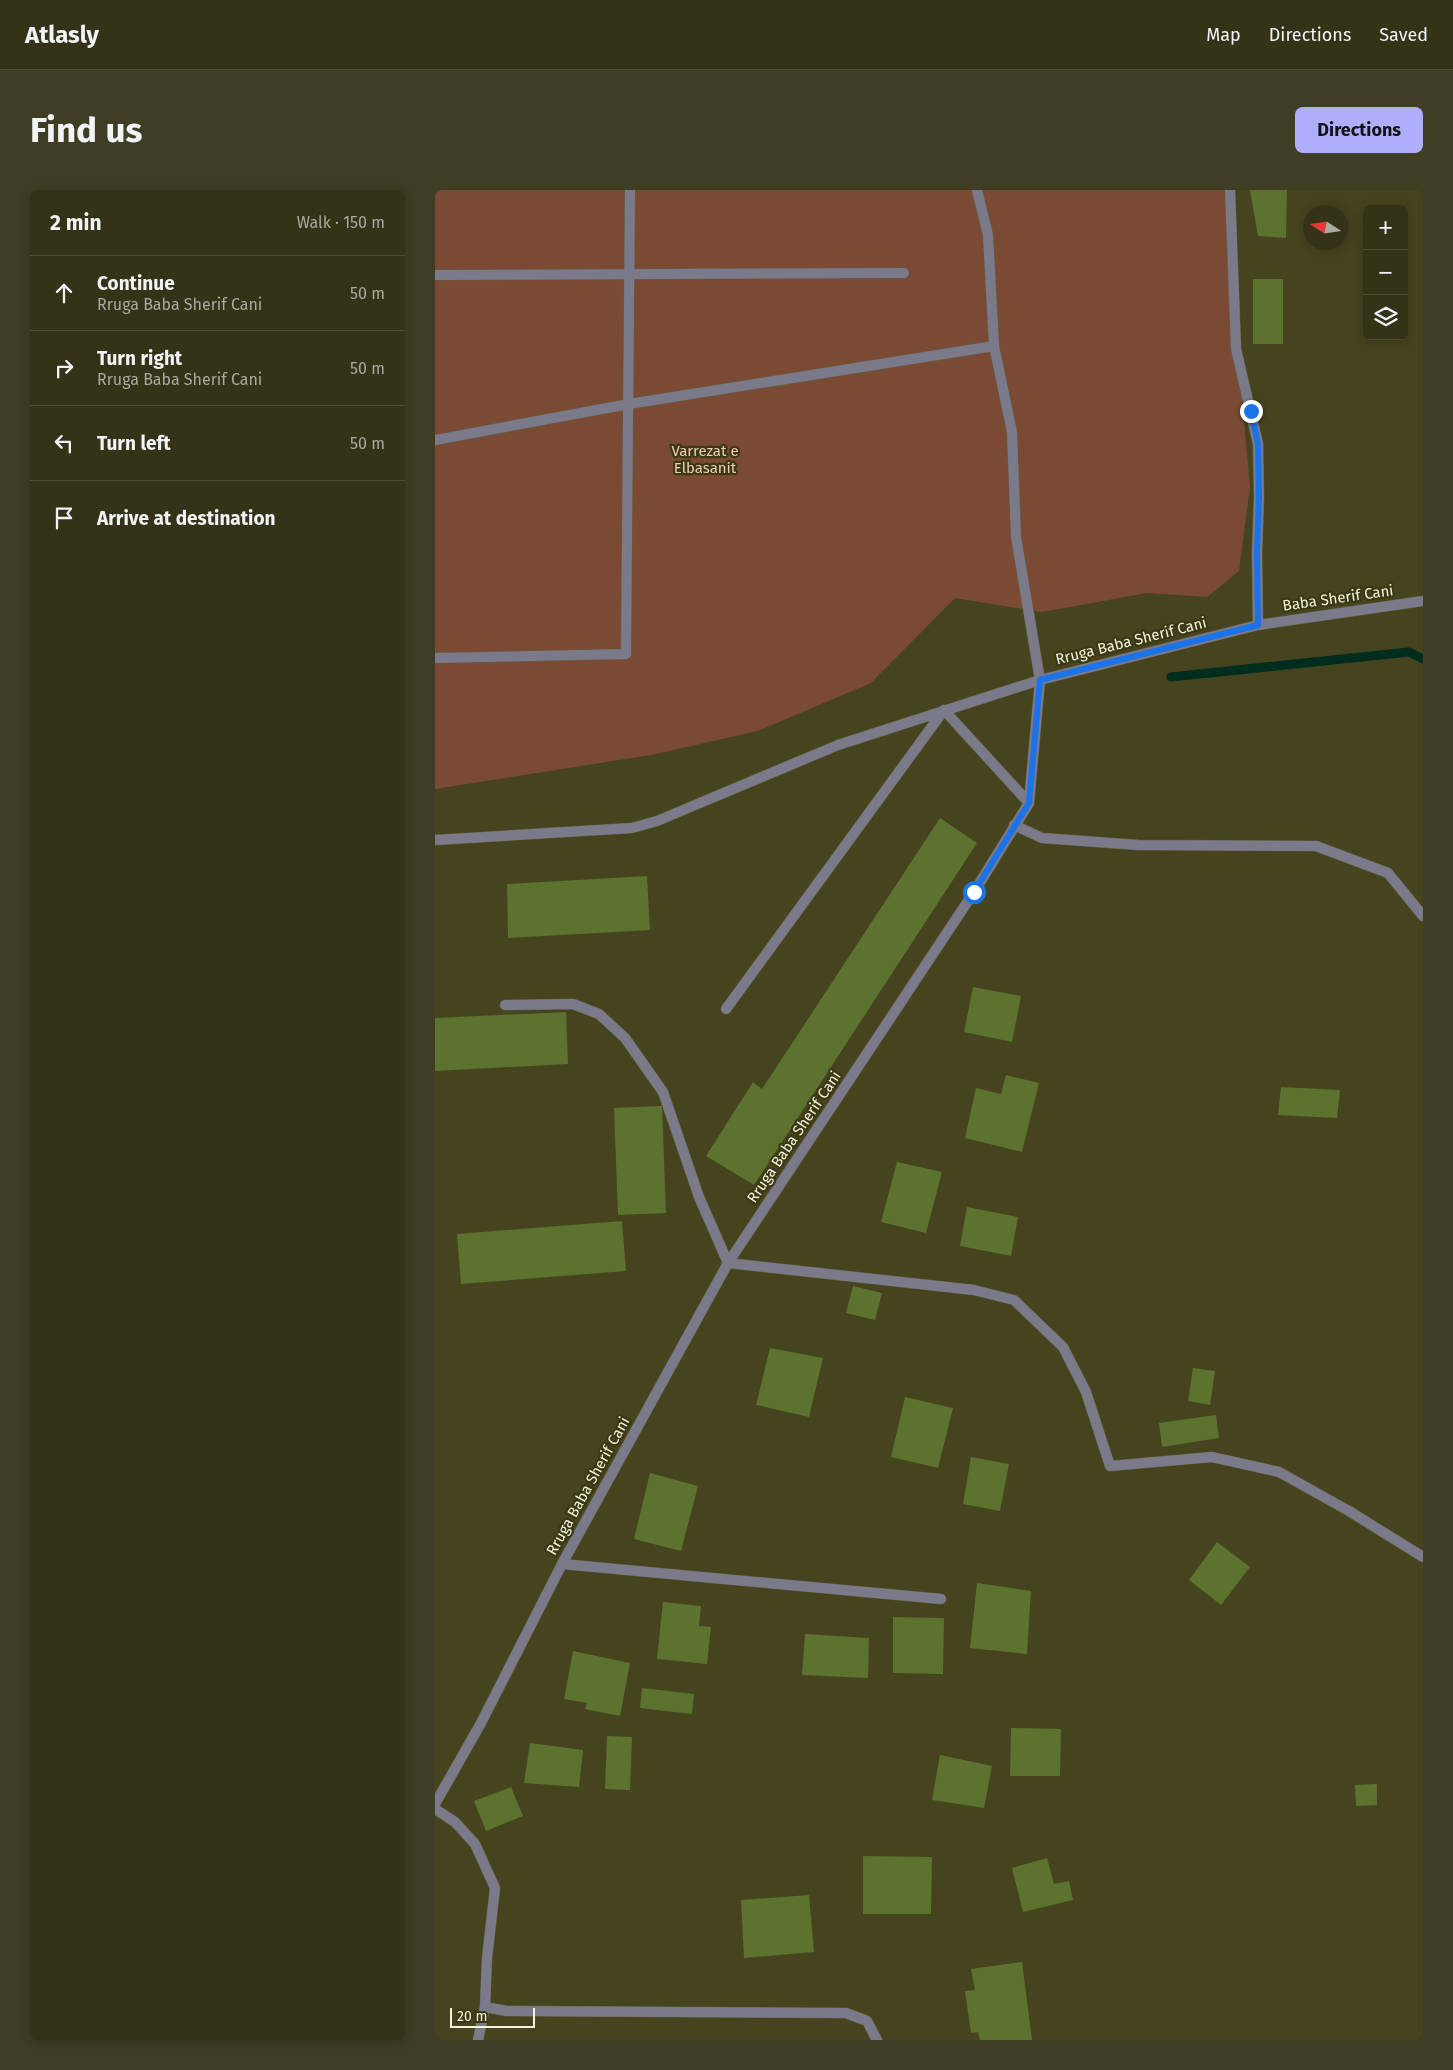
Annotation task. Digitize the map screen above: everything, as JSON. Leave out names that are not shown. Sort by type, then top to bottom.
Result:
[{"type":"street","points":[[435,658],[626,654],[630,190]]},
{"type":"street","points":[[435,840],[632,828],[657,821],[838,745],[1040,680],[1016,537],[1012,432],[994,346],[988,236],[977,190]]},
{"type":"street","points":[[1230,190],[1236,348],[1258,444],[1258,625]]},
{"type":"street","points":[[435,275],[904,273]]},
{"type":"street","points":[[435,440],[629,404],[994,346]]},
{"type":"street","name":"Baba Sherif Cani","points":[[1258,625],[1423,601]]},
{"type":"street","name":"Rruga Baba Sherif Cani","points":[[435,1804],[481,1723],[562,1564],[728,1263],[974,892],[1029,803],[1040,680],[1258,625]]},
{"type":"street","points":[[944,710],[1029,803]]},
{"type":"street","points":[[726,1009],[944,710]]},
{"type":"street","points":[[1014,825],[1042,838],[1138,845],[1316,846],[1388,873],[1423,916]]},
{"type":"street","points":[[505,1006],[573,1004],[599,1014],[625,1038],[663,1092],[699,1197],[728,1263],[974,1290],[1014,1300],[1063,1346],[1086,1392],[1110,1466],[1212,1457],[1279,1472],[1349,1511],[1423,1557]]},
{"type":"street","points":[[562,1564],[941,1599]]},
{"type":"street","points":[[435,1810],[455,1822],[475,1844],[495,1888],[487,1958],[485,2007],[478,2040]]},
{"type":"street","points":[[485,2007],[507,2010],[846,2013],[867,2021],[877,2040]]},
{"type":"green space","name":"Varrezat e Elbasanit","points":[[435,190],[1230,190],[1237,344],[1250,487],[1239,571],[1207,597],[1147,593],[1042,612],[955,598],[871,683],[758,731],[651,755],[435,789]]},
{"type":"building","points":[[1250,190],[1287,190],[1286,238],[1258,236]]},
{"type":"building","points":[[1253,279],[1283,279],[1283,344],[1253,344]]},
{"type":"building","points":[[940,818],[977,843],[754,1185],[706,1156],[753,1082],[762,1089]]},
{"type":"building","points":[[647,876],[650,930],[508,938],[507,884]]},
{"type":"building","points":[[973,987],[1021,996],[1012,1042],[964,1032]]},
{"type":"building","points":[[566,1012],[568,1064],[435,1071],[435,1018]]},
{"type":"building","points":[[1006,1075],[1039,1083],[1022,1152],[965,1138],[976,1088],[1001,1094]]},
{"type":"building","points":[[1281,1087],[1340,1090],[1337,1118],[1278,1115]]},
{"type":"building","points":[[662,1106],[666,1213],[618,1215],[614,1108]]},
{"type":"building","points":[[897,1162],[942,1172],[926,1233],[881,1222]]},
{"type":"building","points":[[967,1207],[1018,1217],[1011,1256],[960,1246]]},
{"type":"building","points":[[622,1221],[626,1271],[461,1284],[457,1234]]},
{"type":"building","points":[[853,1286],[882,1293],[875,1320],[846,1313]]},
{"type":"building","points":[[770,1348],[823,1358],[809,1417],[756,1405]]},
{"type":"building","points":[[1193,1368],[1215,1371],[1210,1405],[1188,1401]]},
{"type":"building","points":[[905,1397],[953,1408],[938,1468],[891,1457]]},
{"type":"building","points":[[1216,1415],[1219,1438],[1162,1447],[1159,1423]]},
{"type":"building","points":[[971,1457],[1009,1464],[1000,1511],[963,1504]]},
{"type":"building","points":[[650,1473],[698,1486],[681,1551],[634,1539]]},
{"type":"building","points":[[1217,1542],[1250,1567],[1221,1605],[1189,1580]]},
{"type":"building","points":[[977,1583],[1031,1591],[1027,1654],[970,1648]]},
{"type":"building","points":[[663,1602],[701,1606],[699,1626],[711,1627],[707,1664],[657,1659]]},
{"type":"building","points":[[893,1617],[944,1618],[943,1674],[893,1673]]},
{"type":"building","points":[[805,1634],[869,1638],[868,1678],[802,1675]]},
{"type":"building","points":[[573,1651],[630,1663],[620,1716],[585,1709],[587,1703],[564,1699]]},
{"type":"building","points":[[642,1688],[694,1694],[692,1714],[640,1708]]},
{"type":"building","points":[[1011,1728],[1061,1729],[1060,1776],[1010,1776]]},
{"type":"building","points":[[607,1736],[632,1737],[630,1790],[605,1789]]},
{"type":"building","points":[[530,1743],[583,1750],[579,1787],[524,1783]]},
{"type":"building","points":[[940,1755],[992,1766],[984,1808],[932,1800]]},
{"type":"building","points":[[1377,1784],[1377,1805],[1356,1806],[1355,1785]]},
{"type":"building","points":[[511,1787],[523,1816],[486,1831],[474,1801]]},
{"type":"building","points":[[863,1856],[932,1857],[931,1914],[863,1914]]},
{"type":"building","points":[[1047,1858],[1054,1884],[1069,1881],[1073,1900],[1023,1912],[1012,1868]]},
{"type":"building","points":[[809,1895],[814,1952],[744,1958],[741,1900]]},
{"type":"building","points":[[1022,1962],[1032,2040],[980,2040],[978,2032],[971,2033],[965,1991],[975,1990],[971,1969]]},
{"type":"waterway","points":[[1171,677],[1409,652],[1423,659]]},
{"type":"route","points":[[974,892],[1029,803],[1040,680],[1258,625],[1258,444],[1251,411]]}]
